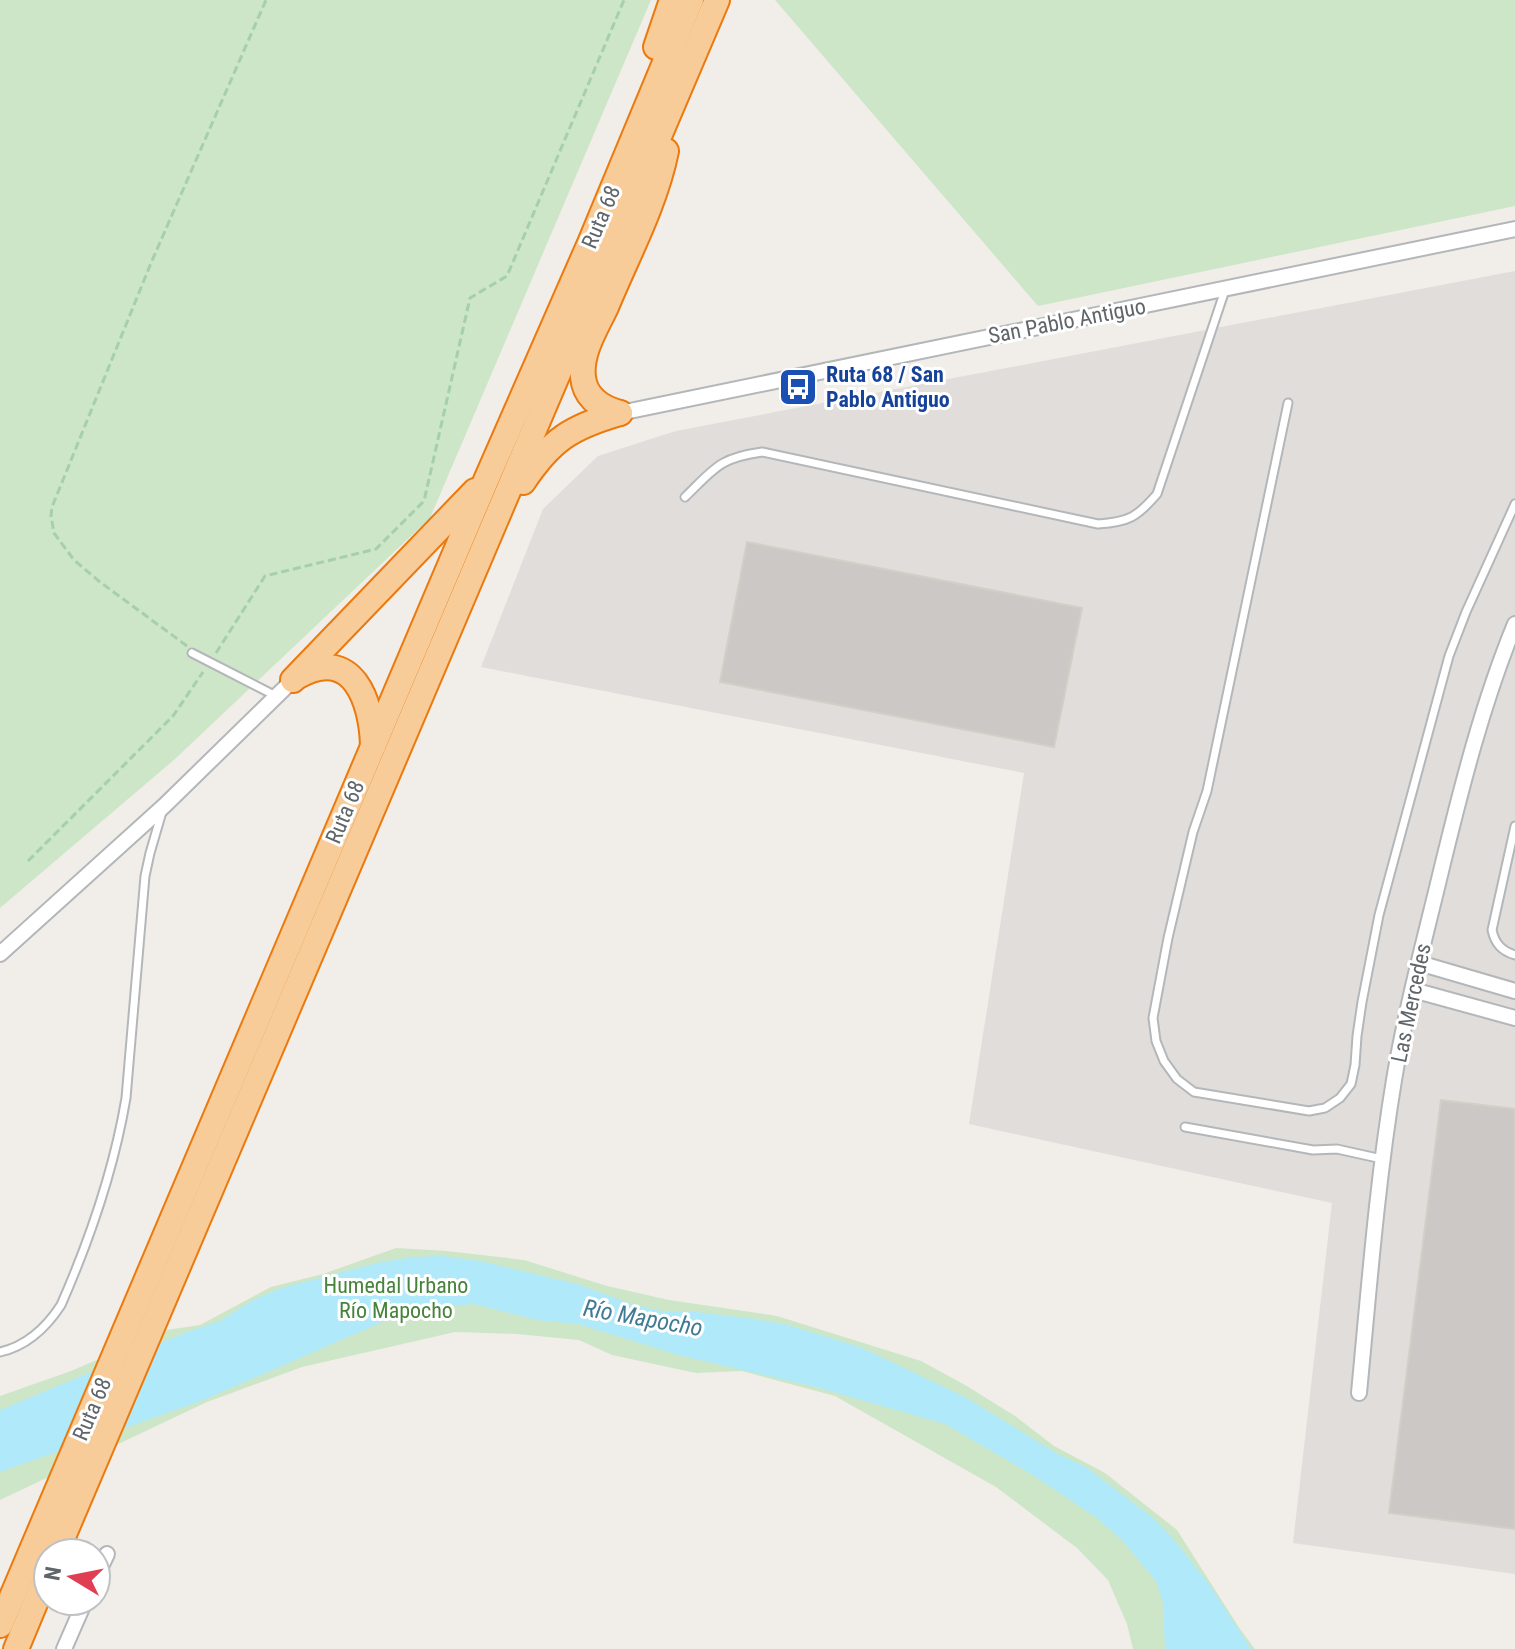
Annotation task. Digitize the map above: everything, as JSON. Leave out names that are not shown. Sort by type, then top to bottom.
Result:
[{"type":"highway","points":[[620,413],[598,404],[589,395],[583,366],[657,183],[669,131],[660,101],[656,49],[672,0]]},
{"type":"highway","name":"Ruta 68","points":[[63,1537],[495,523],[660,101],[691,0]]},
{"type":"highway","name":"Ruta 68","points":[[0,1625],[487,478],[590,243],[660,101],[717,0]]},
{"type":"highway","points":[[495,523],[536,462],[558,440],[581,426],[620,413]]},
{"type":"highway","points":[[285,688],[487,478]]},
{"type":"highway","points":[[285,688],[310,670],[320,668],[335,669],[352,678],[367,703],[373,748]]},
{"type":"highway","points":[[16,1649],[32,1610]]},
{"type":"street","name":"San Pablo Antiguo","points":[[620,413],[1515,229]]},
{"type":"street","name":"Las Mercedes","points":[[1359,1393],[1382,1159],[1395,1077],[1459,798],[1482,717],[1515,624]]},
{"type":"street","points":[[0,954],[164,806],[285,688]]},
{"type":"street","points":[[1419,963],[1515,991]]},
{"type":"street","points":[[1413,990],[1515,1018]]},
{"type":"street","points":[[64,1649],[78,1617]]},
{"type":"lane","points":[[685,497],[728,459],[762,452],[1098,524],[1119,523],[1141,513],[1157,494],[1225,290]]},
{"type":"lane","points":[[1288,403],[1207,791],[1193,832],[1153,1018],[1156,1041],[1164,1061],[1177,1079],[1194,1092],[1309,1111],[1325,1108],[1340,1098],[1351,1084],[1362,1002],[1379,915],[1445,671],[1466,612],[1515,504]]},
{"type":"lane","points":[[192,653],[285,688]]},
{"type":"lane","points":[[0,1352],[36,1335],[61,1305],[108,1179],[130,1069],[143,887],[164,806]]},
{"type":"lane","points":[[1515,826],[1492,930],[1500,947],[1515,955]]},
{"type":"lane","points":[[1185,1127],[1313,1150],[1337,1149],[1382,1159]]},
{"type":"path","points":[[210,662],[87,572],[58,541],[51,516],[55,498],[151,263],[266,0]]},
{"type":"path","points":[[28,861],[173,716],[265,576],[376,549],[424,501],[470,298],[507,276],[624,0]]},
{"type":"shaded area","points":[[1515,271],[1515,1574],[1293,1543],[1332,1203],[969,1124],[1024,773],[481,667],[543,509],[598,456],[676,431]]},
{"type":"green space","points":[[0,0],[651,0],[430,518],[175,759],[0,908]]},
{"type":"green space","points":[[775,0],[1515,0],[1515,206],[1038,306]]},
{"type":"green space","name":"Humedal Urbano Río Mapocho","points":[[396,1248],[524,1260],[607,1286],[669,1300],[777,1316],[921,1361],[1015,1416],[1054,1446],[1105,1473],[1177,1530],[1255,1649],[1133,1649],[1127,1624],[1108,1580],[1077,1548],[996,1487],[835,1396],[742,1371],[696,1373],[612,1355],[579,1340],[455,1332],[302,1367],[207,1402],[0,1500],[0,1396],[71,1371],[167,1330],[200,1325],[271,1287],[323,1274]]},
{"type":"water","name":"Humedal Urbano Río Mapocho","points":[[442,1256],[480,1261],[577,1284],[634,1305],[662,1311],[688,1311],[788,1325],[860,1347],[965,1397],[1058,1454],[1086,1467],[1152,1517],[1209,1584],[1251,1649],[1165,1649],[1163,1603],[1156,1581],[1121,1539],[1094,1516],[1031,1474],[945,1424],[816,1387],[678,1355],[578,1324],[537,1320],[474,1304],[387,1320],[201,1401],[0,1472],[0,1410],[220,1321],[253,1300],[281,1288],[381,1262]]},
{"type":"building","points":[[747,542],[1082,608],[1054,747],[720,682]]},
{"type":"building","points":[[1441,1100],[1515,1109],[1515,1529],[1389,1513]]},
{"type":"place","name":"Ruta 68 / San Pablo Antiguo","points":[[798,387]]},
{"type":"water label","name":"Río Mapocho","points":[[643,1318]]}]
